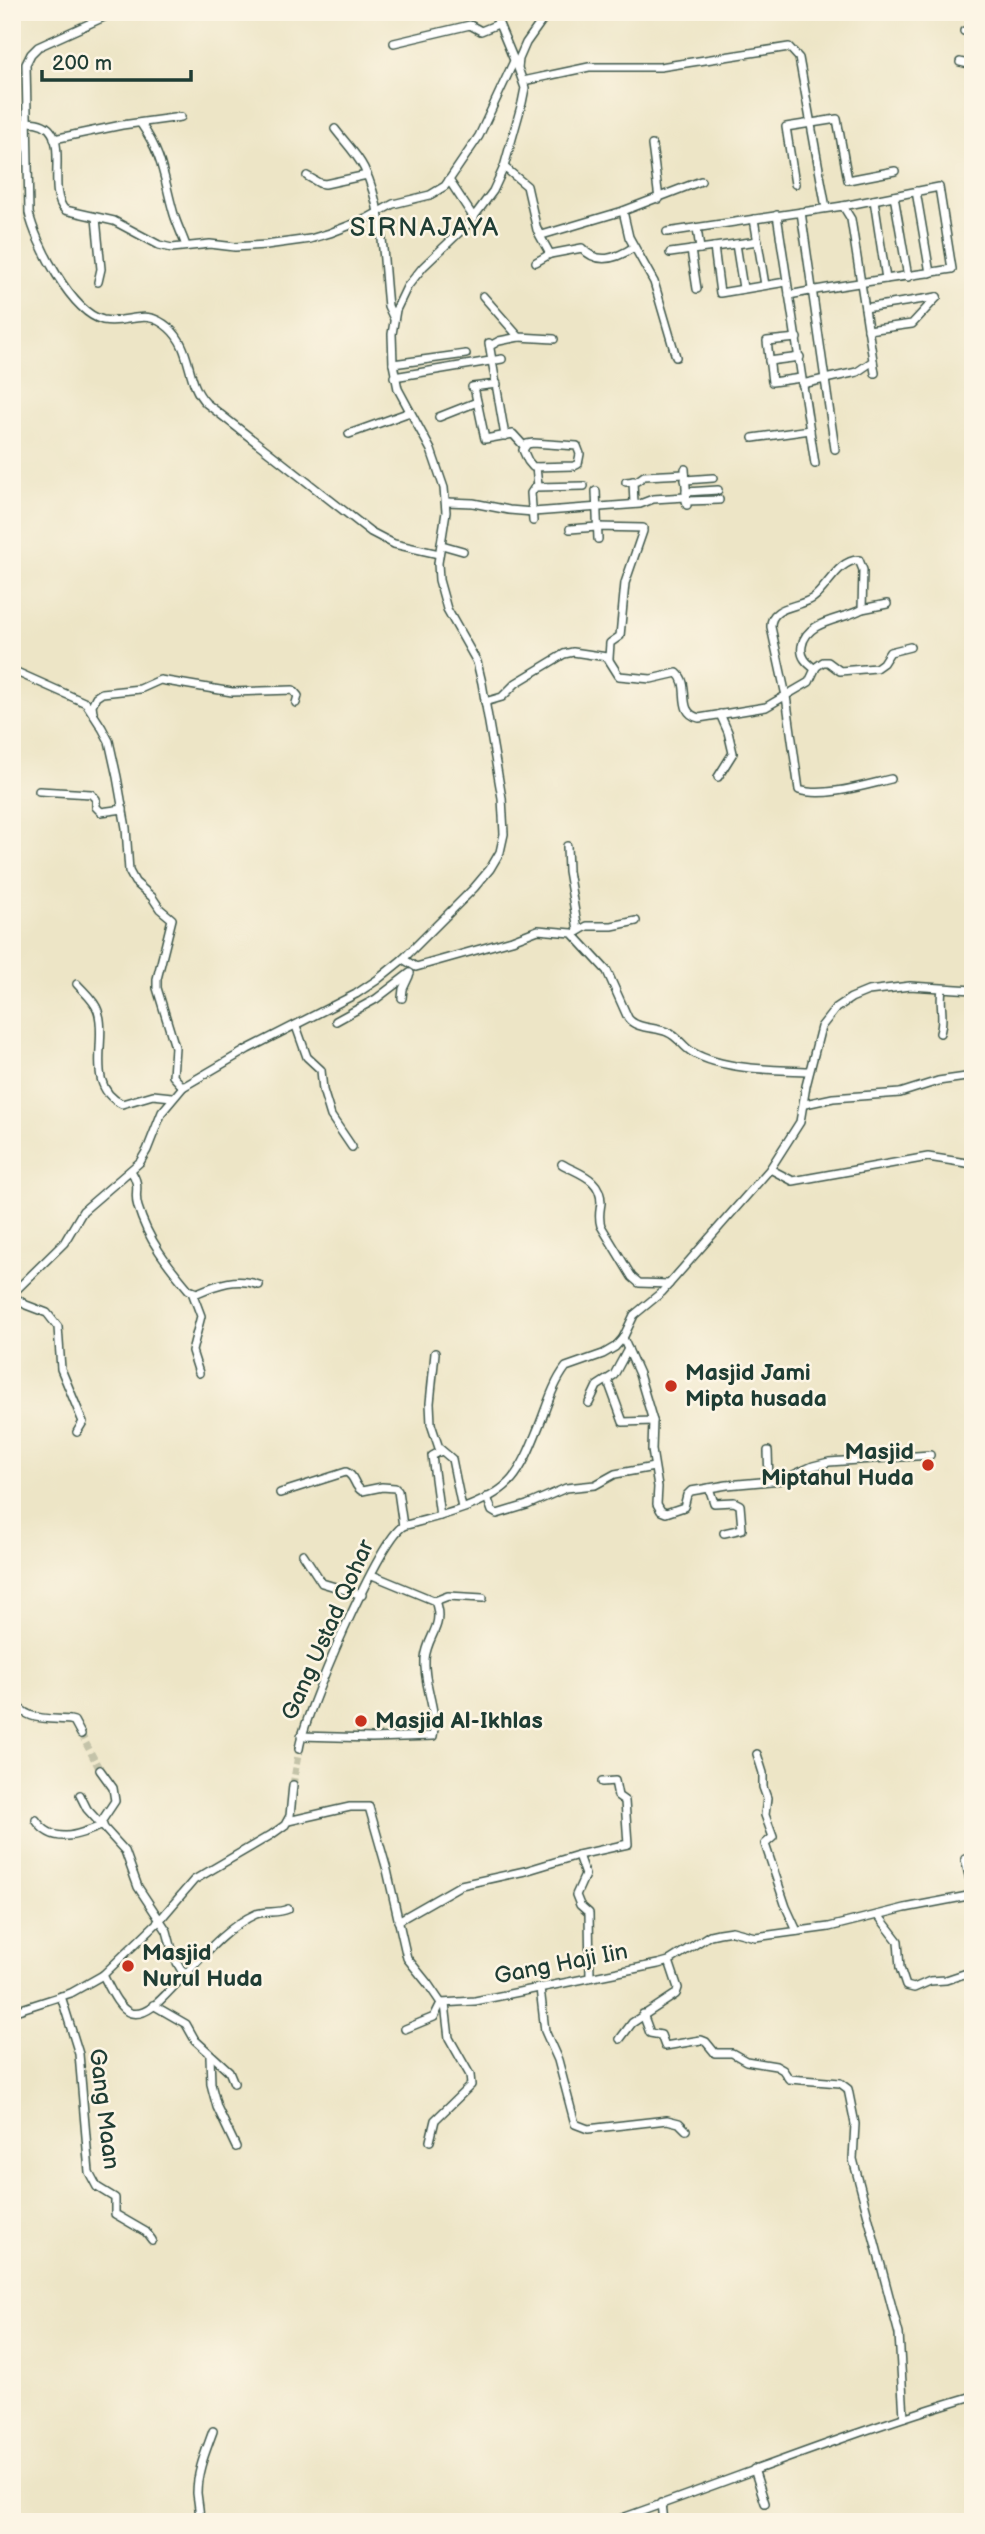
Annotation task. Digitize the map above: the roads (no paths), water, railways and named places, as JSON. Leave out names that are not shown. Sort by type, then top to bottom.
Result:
[{"type":"street","points":[[115,12],[33,51],[26,69],[31,220],[54,270],[82,307],[94,316],[103,320],[142,315],[166,326],[184,349],[194,387],[206,403],[379,537],[405,547],[439,554]]},
{"type":"street","points":[[77,1432],[83,1422],[61,1368],[58,1327],[47,1313],[26,1305],[12,1295],[64,1243],[83,1211],[145,1156],[159,1117],[172,1097],[183,1087],[248,1049],[367,988],[403,958],[474,888],[500,852],[505,823],[477,662],[452,618],[443,597],[438,574],[446,502],[435,458],[400,394],[393,364],[394,319],[399,302],[413,278],[474,218],[489,198],[504,167],[521,109],[523,81],[494,12]]},
{"type":"street","points":[[12,124],[27,121],[39,123],[45,126],[54,139],[61,206],[68,212],[123,225],[164,246],[215,244],[238,247],[298,241],[353,225],[393,204],[430,195],[442,188],[482,131],[523,49],[548,12]]},
{"type":"street","points":[[394,43],[471,25],[481,31],[498,24]]},
{"type":"street","points":[[964,31],[973,33]]},
{"type":"street","points":[[523,81],[589,67],[660,67],[789,47],[799,58],[826,208]]},
{"type":"street","points":[[960,62],[973,65]]},
{"type":"street","points":[[54,139],[122,125],[181,117]]},
{"type":"street","points":[[795,184],[786,127],[837,119],[848,180],[895,171]]},
{"type":"street","points":[[141,124],[152,140],[163,166],[172,206],[186,246]]},
{"type":"street","points":[[335,129],[360,161],[367,175],[378,213],[388,306],[394,319]]},
{"type":"street","points":[[652,145],[659,199]]},
{"type":"street","points":[[504,167],[527,186],[539,234],[550,254]]},
{"type":"street","points":[[307,176],[325,184],[367,175]]},
{"type":"street","points":[[449,180],[474,218]]},
{"type":"street","points":[[539,234],[544,235],[623,211],[701,181]]},
{"type":"street","points":[[667,232],[844,206],[939,187],[952,269],[908,277],[860,281],[789,295]]},
{"type":"street","points":[[916,191],[930,273]]},
{"type":"street","points":[[894,196],[908,277]]},
{"type":"street","points":[[874,200],[886,279]]},
{"type":"street","points":[[844,206],[851,219],[875,373]]},
{"type":"street","points":[[623,211],[634,247],[654,282],[676,357]]},
{"type":"street","points":[[801,212],[835,449]]},
{"type":"street","points":[[776,215],[815,464]]},
{"type":"street","points":[[96,218],[101,269],[98,282]]},
{"type":"street","points":[[754,219],[765,285]]},
{"type":"street","points":[[696,228],[700,249]]},
{"type":"street","points":[[670,253],[758,241]]},
{"type":"street","points":[[736,244],[743,288]]},
{"type":"street","points":[[536,262],[550,254],[582,248],[592,258],[604,260],[621,255],[634,247]]},
{"type":"street","points":[[713,247],[720,293],[786,282]]},
{"type":"street","points":[[691,250],[697,289]]},
{"type":"street","points":[[483,296],[519,337]]},
{"type":"street","points":[[865,308],[937,297],[912,324],[868,330]]},
{"type":"street","points":[[505,436],[490,345],[519,337],[554,339]]},
{"type":"street","points":[[797,338],[767,341],[772,382],[826,379],[857,372],[873,361]]},
{"type":"street","points":[[393,364],[465,352],[467,364]]},
{"type":"street","points":[[769,361],[800,357]]},
{"type":"street","points":[[394,377],[502,359]]},
{"type":"street","points":[[497,384],[473,387],[485,439],[514,435],[524,446],[528,461],[536,467],[574,467],[578,464],[577,446],[533,443],[524,446]]},
{"type":"street","points":[[439,417],[477,402]]},
{"type":"street","points":[[349,434],[410,412]]},
{"type":"street","points":[[753,438],[810,430]]},
{"type":"street","points":[[536,467],[538,486]]},
{"type":"street","points":[[685,474],[686,499]]},
{"type":"street","points":[[634,504],[629,482],[644,476],[685,474],[713,478]]},
{"type":"street","points":[[533,521],[531,493],[538,486],[584,486]]},
{"type":"street","points":[[686,499],[718,490]]},
{"type":"street","points":[[596,491],[598,539]]},
{"type":"street","points":[[446,502],[533,512],[686,499],[719,500]]},
{"type":"street","points":[[569,529],[597,527],[643,530],[625,583],[620,636],[610,643],[609,658],[619,676],[654,678],[677,673],[683,680],[685,707],[688,713],[699,718],[766,707],[809,682],[820,663],[826,662],[840,671],[876,668],[890,652],[910,647]]},
{"type":"street","points":[[442,545],[463,551]]},
{"type":"street","points":[[862,609],[862,566],[856,559],[835,573],[809,600],[772,616],[771,627],[786,696],[799,790],[808,792],[850,789],[891,779]]},
{"type":"street","points":[[815,669],[808,664],[802,653],[802,644],[807,634],[818,626],[862,609],[887,604]]},
{"type":"street","points":[[485,702],[502,697],[516,683],[564,654],[573,652],[609,658]]},
{"type":"street","points":[[12,670],[82,701],[109,741],[123,809],[131,876],[172,919],[157,988],[175,1047],[173,1076],[183,1087]]},
{"type":"street","points":[[82,701],[105,692],[140,688],[163,680],[232,692],[293,690],[298,696],[296,703]]},
{"type":"street","points":[[94,718],[92,708],[96,697]]},
{"type":"street","points":[[718,778],[733,753],[720,714]]},
{"type":"street","points":[[39,791],[91,794],[101,812],[123,809]]},
{"type":"street","points":[[567,846],[577,932],[607,971],[628,1019],[633,1023],[668,1032],[693,1052],[728,1063],[762,1070],[809,1072]]},
{"type":"street","points":[[336,1021],[376,999],[413,970],[538,930],[577,932],[591,926],[612,926],[636,921]]},
{"type":"street","points":[[403,958],[413,970]]},
{"type":"street","points":[[402,998],[403,989],[413,970]]},
{"type":"street","points":[[77,984],[95,1004],[99,1013],[102,1083],[110,1093],[120,1104],[153,1095],[172,1097]]},
{"type":"street","name":"Gang Ustad Qohar","points":[[299,1749],[317,1690],[388,1541],[403,1526],[462,1508],[507,1484],[515,1475],[566,1367],[610,1351],[623,1338],[634,1315],[662,1292],[770,1169],[800,1122],[809,1072],[823,1023],[843,1002],[868,991],[910,986],[973,990]]},
{"type":"street","points":[[940,1033],[944,1018],[940,1003],[942,989]]},
{"type":"street","points":[[296,1026],[307,1057],[321,1070],[323,1090],[331,1115],[352,1147]]},
{"type":"street","points":[[805,1104],[833,1098],[900,1093],[973,1076]]},
{"type":"street","points":[[770,1169],[793,1181],[928,1157],[973,1164]]},
{"type":"street","points":[[562,1164],[589,1178],[596,1186],[601,1201],[598,1217],[601,1226],[636,1281],[643,1284],[669,1284]]},
{"type":"street","points":[[131,1171],[138,1182],[136,1201],[147,1234],[192,1292],[201,1316],[192,1352],[199,1373]]},
{"type":"street","points":[[192,1292],[197,1293],[238,1281],[259,1285]]},
{"type":"street","points":[[623,1338],[653,1421],[652,1450],[657,1504],[664,1513],[672,1513],[684,1507],[689,1492],[789,1478],[813,1466],[829,1462],[930,1455]]},
{"type":"street","points":[[589,1403],[597,1386],[608,1381],[619,1368],[628,1349]]},
{"type":"street","points":[[435,1353],[430,1416],[432,1431],[441,1451],[452,1459],[462,1508]]},
{"type":"street","points":[[608,1381],[623,1422],[653,1421]]},
{"type":"street","points":[[440,1516],[432,1456],[441,1451]]},
{"type":"street","points":[[768,1451],[769,1481]]},
{"type":"street","points":[[486,1497],[492,1511],[497,1514],[527,1505],[566,1488],[594,1485],[615,1474],[654,1467]]},
{"type":"street","points":[[280,1493],[346,1472],[362,1491],[382,1487],[395,1488],[398,1491],[403,1526]]},
{"type":"street","points":[[709,1488],[714,1503],[734,1502],[740,1505],[742,1529],[724,1533]]},
{"type":"street","points":[[303,1555],[322,1583],[362,1595]]},
{"type":"street","points":[[372,1575],[435,1601],[448,1596],[483,1598]]},
{"type":"street","points":[[301,1736],[433,1736],[434,1713],[426,1680],[425,1658],[430,1640],[439,1624],[439,1610],[435,1601]]},
{"type":"street","points":[[12,1697],[17,1707],[27,1715],[74,1721],[81,1734]]},
{"type":"street","points":[[757,1754],[767,1798],[765,1815],[773,1837],[765,1844],[797,1931]]},
{"type":"street","points":[[36,1820],[44,1830],[61,1837],[80,1834],[102,1823],[115,1801],[113,1788],[100,1770]]},
{"type":"street","points":[[398,1921],[461,1885],[628,1844],[625,1803],[618,1796],[615,1781],[602,1782]]},
{"type":"street","points":[[288,1821],[293,1785]]},
{"type":"street","points":[[80,1795],[88,1809],[127,1855],[138,1886],[167,1931],[172,1952],[184,1975]]},
{"type":"street","points":[[12,2012],[61,1996],[103,1975],[159,1921],[194,1880],[271,1835],[288,1821],[350,1807],[369,1807],[407,1958],[443,2003],[449,2038],[470,2075],[471,2085],[435,2120],[430,2141]]},
{"type":"street","points":[[578,1855],[585,1875],[576,1895],[580,1905],[589,1913],[590,1977]]},
{"type":"street","points":[[965,1859],[973,1893]]},
{"type":"street","name":"Gang Haji Iin","points":[[443,2003],[475,2001],[668,1961],[706,1937],[719,1933],[732,1931],[755,1937],[829,1927],[973,1893]]},
{"type":"street","points":[[103,1975],[125,2010],[138,2013],[153,2006],[215,1944],[246,1920],[261,1913],[280,1913],[288,1909]]},
{"type":"street","points":[[878,1914],[898,1941],[900,1968],[906,1986],[915,1989],[934,1980],[946,1980],[973,1971]]},
{"type":"street","points":[[620,2039],[632,2023],[677,1991],[668,1961]]},
{"type":"street","points":[[540,1988],[545,2031],[558,2060],[575,2124],[588,2129],[667,2120],[679,2123],[686,2130]]},
{"type":"street","name":"Gang Maan","points":[[61,1996],[79,2054],[89,2172],[97,2187],[115,2198],[116,2214],[146,2232],[152,2239]]},
{"type":"street","points":[[405,2029],[434,2017],[443,2003]]},
{"type":"street","points":[[153,2006],[186,2024],[195,2040],[229,2071],[234,2083]]},
{"type":"street","points":[[643,2014],[650,2033],[661,2035],[666,2046],[701,2040],[715,2053],[732,2053],[746,2061],[776,2066],[783,2070],[789,2079],[840,2083],[848,2088],[855,2124],[853,2159],[899,2334],[904,2417]]},
{"type":"street","points":[[210,2055],[211,2084],[215,2099],[236,2147]]},
{"type":"street","points":[[611,2522],[755,2473],[904,2417],[973,2396]]},
{"type":"street","points":[[200,2522],[197,2495],[199,2477],[213,2431]]},
{"type":"street","points":[[755,2473],[765,2503]]},
{"type":"street","points":[[662,2506],[663,2522]]},
{"type":"tunnel","points":[[81,1734],[100,1770]]},
{"type":"tunnel","points":[[293,1785],[299,1749]]},
{"type":"place","name":"Masjid Jami Mipta husada","points":[[671,1386]]},
{"type":"place","name":"Masjid Miptahul Huda","points":[[928,1465]]},
{"type":"place","name":"Masjid Al-Ikhlas","points":[[361,1721]]},
{"type":"place","name":"Masjid Nurul Huda","points":[[128,1966]]},
{"type":"district","name":"SIRNAJAYA","points":[[425,228]]}]
